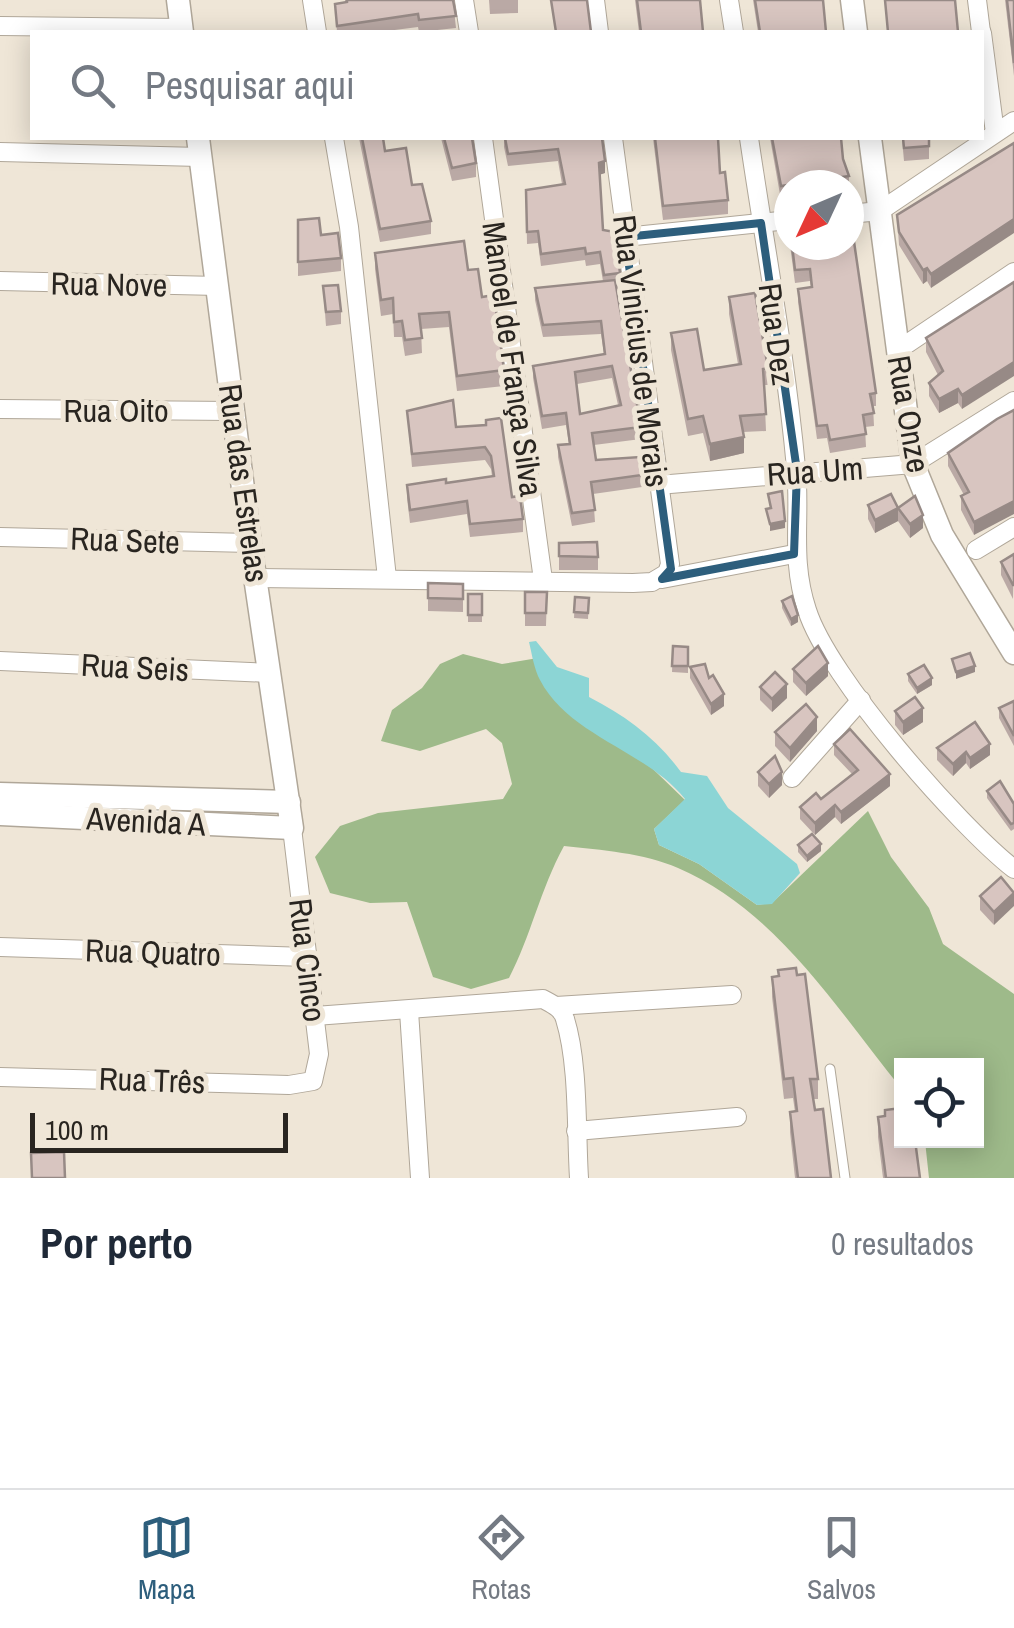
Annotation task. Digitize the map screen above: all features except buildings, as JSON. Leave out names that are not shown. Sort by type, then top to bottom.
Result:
[{"type":"street","points":[[0,26],[181,30],[178,0]]},
{"type":"street","points":[[312,0],[317,30]]},
{"type":"street","points":[[464,0],[468,30]]},
{"type":"street","points":[[595,0],[599,30]]},
{"type":"street","points":[[729,0],[734,30]]},
{"type":"street","points":[[852,0],[856,30]]},
{"type":"street","points":[[977,0],[982,30]]},
{"type":"street","points":[[984,48],[995,133]]},
{"type":"street","points":[[864,213],[880,211],[1014,121]]},
{"type":"street","points":[[334,140],[349,227],[387,578]]},
{"type":"street","name":"Manoel de França Silva","points":[[483,140],[544,580]]},
{"type":"street","name":"Rua Vinicius de Morais","points":[[613,140],[666,571]]},
{"type":"street","name":"Rua Dez","points":[[749,140],[797,471],[794,554],[818,640],[861,700],[972,830],[1014,869]]},
{"type":"street","name":"Rua Onze","points":[[870,140],[913,464],[942,535],[1014,653]]},
{"type":"street","points":[[0,152],[199,147]]},
{"type":"street","name":"Rua das Estrelas","points":[[199,147],[250,544],[292,828]]},
{"type":"street","points":[[626,236],[774,222]]},
{"type":"street","points":[[898,350],[1014,272]]},
{"type":"street","name":"Rua Nove","points":[[0,281],[218,286]]},
{"type":"street","name":"Rua Um","points":[[658,485],[913,464],[1014,402]]},
{"type":"street","name":"Rua Oito","points":[[0,409],[232,411]]},
{"type":"street","points":[[976,550],[1014,526]]},
{"type":"street","name":"Rua Sete","points":[[0,537],[250,544]]},
{"type":"street","points":[[258,578],[633,583],[666,571],[794,554]]},
{"type":"street","name":"Rua Seis","points":[[0,661],[270,673]]},
{"type":"street","points":[[792,778],[861,700]]},
{"type":"street","name":"Avenida A","points":[[0,794],[289,802]]},
{"type":"street","name":"Avenida A","points":[[0,814],[292,828]]},
{"type":"street","name":"Rua Cinco","points":[[292,828],[319,1066],[317,1077],[304,1084]]},
{"type":"street","name":"Rua Quatro","points":[[0,948],[306,957]]},
{"type":"street","points":[[556,1006],[732,994]]},
{"type":"street","points":[[315,1016],[542,999],[556,1006],[565,1016],[579,1178]]},
{"type":"street","points":[[409,1010],[420,1178]]},
{"type":"street","name":"Rua Três","points":[[0,1076],[304,1084]]},
{"type":"street","points":[[576,1131],[737,1117]]},
{"type":"lane","points":[[830,1069],[845,1178]]},
{"type":"highlighted area","points":[[761,223],[797,471],[794,554],[662,579],[671,569],[625,237]]},
{"type":"green space","points":[[463,654],[502,664],[538,658],[685,800],[654,829],[659,845],[699,864],[757,905],[772,903],[868,811],[891,857],[929,908],[943,944],[1014,994],[1014,1178],[929,1178],[926,1148],[984,1148],[984,1058],[894,1058],[894,1079],[828,994],[774,935],[713,886],[678,868],[637,856],[564,846],[509,978],[471,989],[433,977],[407,902],[370,903],[330,893],[315,857],[340,826],[378,813],[503,799],[512,784],[502,743],[486,729],[420,751],[381,741],[392,710],[422,688],[440,664]]},
{"type":"water","points":[[536,641],[557,667],[589,678],[589,697],[640,729],[681,772],[707,776],[728,808],[797,864],[800,873],[772,904],[757,905],[699,864],[659,845],[654,829],[685,799],[669,782],[589,730],[553,699],[535,666],[529,642]]}]
